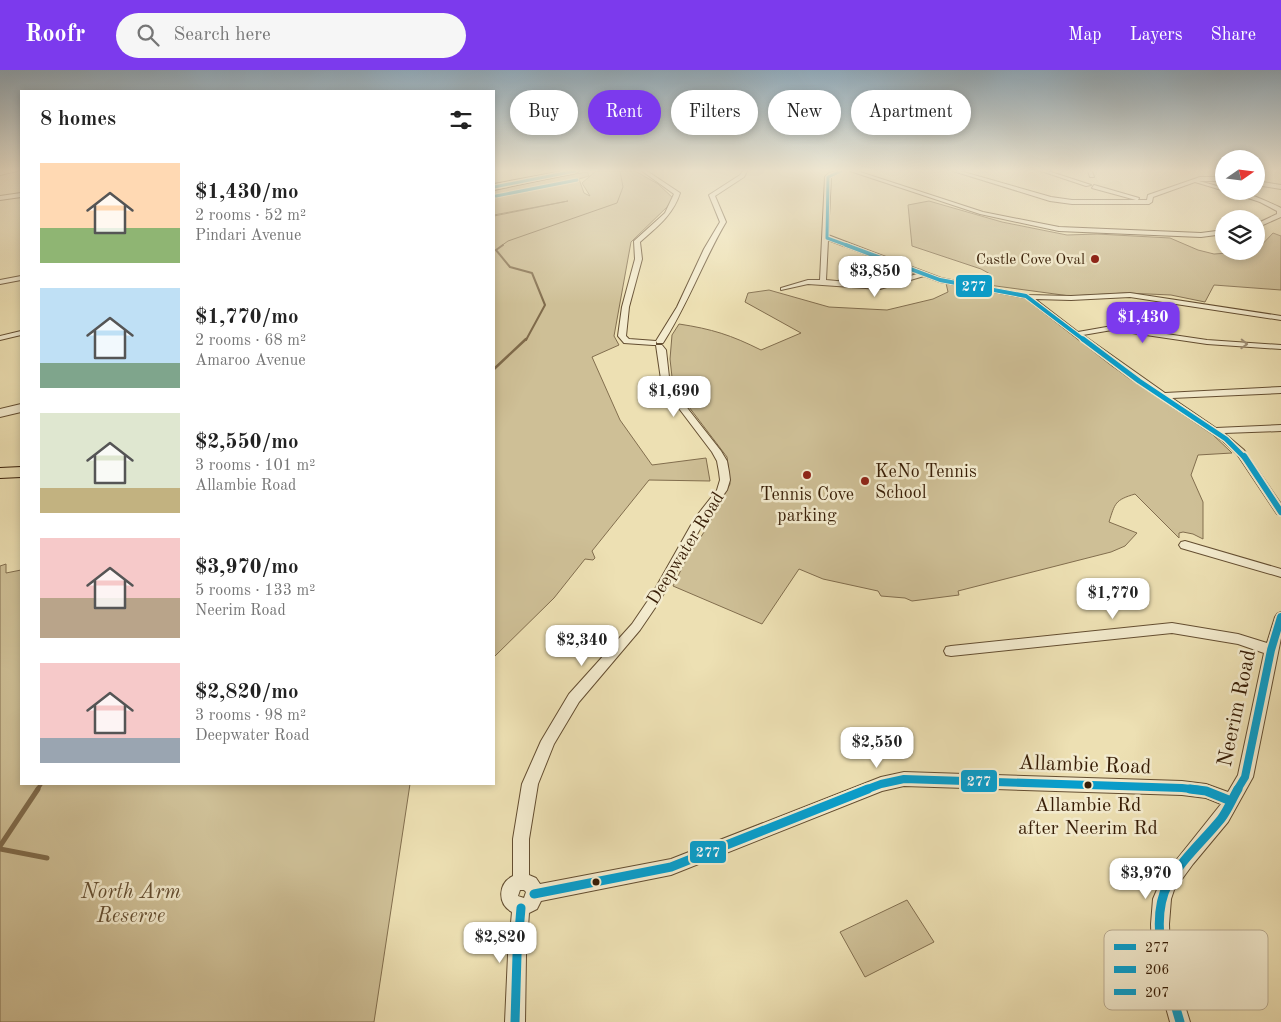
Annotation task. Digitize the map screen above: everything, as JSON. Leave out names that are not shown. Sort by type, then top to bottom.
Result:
[{"type":"main road","points":[[0,473],[20,472]]},
{"type":"street","points":[[665,215],[637,241],[639,259],[629,292],[622,327],[622,336],[627,341],[657,344],[681,307],[695,273],[726,221],[723,215]]},
{"type":"street","points":[[822,282],[827,215]]},
{"type":"street","points":[[994,215],[1058,229],[1201,236],[1215,234]]},
{"type":"street","points":[[1265,222],[1279,215]]},
{"type":"street","points":[[826,236],[940,280],[1028,297],[1116,364],[1216,431],[1241,452],[1281,512]]},
{"type":"street","points":[[783,289],[808,282],[880,287],[924,274]]},
{"type":"street","points":[[0,282],[20,278]]},
{"type":"street","points":[[1028,297],[1077,298],[1130,294],[1281,318]]},
{"type":"street","points":[[1078,334],[1112,328],[1207,342],[1281,347]]},
{"type":"street","points":[[0,338],[20,333]]},
{"type":"street","name":"Deepwater Road","points":[[521,881],[521,839],[530,784],[548,741],[574,698],[636,627],[655,598],[699,521],[722,490],[726,480],[722,461],[716,451],[666,386],[662,350],[657,344]]},
{"type":"street","points":[[1163,396],[1281,390]]},
{"type":"street","points":[[0,413],[20,408]]},
{"type":"street","points":[[1216,431],[1281,428]]},
{"type":"street","points":[[1186,545],[1281,573]]},
{"type":"street","name":"Neerim Road","points":[[1160,930],[1162,899],[1168,884],[1187,858],[1222,817],[1245,777],[1271,650],[1281,617]]},
{"type":"street","points":[[951,651],[1172,628],[1238,639],[1271,650]]},
{"type":"street","name":"Allambie Road","points":[[534,894],[671,868],[881,784],[897,780],[1182,788],[1206,791],[1231,801]]},
{"type":"street","points":[[521,881],[529,883],[534,894],[528,905],[521,908],[513,905],[509,898],[514,885],[521,881]]},
{"type":"street","points":[[515,1022],[517,955],[521,908]]},
{"type":"street","name":"Neerim Road","points":[[1176,1010],[1180,1022]]},
{"type":"green space","points":[[658,215],[631,242],[614,336],[619,345],[592,357],[620,420],[652,465],[706,458],[710,481],[649,480],[592,551],[595,558],[593,560],[585,559],[554,598],[495,656],[495,216]]},
{"type":"green space","points":[[909,215],[979,215],[1067,235],[1097,234],[1170,238],[1198,250],[1215,254],[1215,260],[1265,260],[1265,241],[1273,233],[1281,236],[1281,290],[1214,285],[1205,302],[1171,295],[1125,293],[1070,296],[981,284],[992,275],[981,269],[912,246]]},
{"type":"green space","points":[[946,283],[1022,296],[1127,377],[1211,433],[1230,451],[1232,453],[1198,455],[1191,475],[1203,502],[1203,539],[1183,532],[1179,533],[1179,538],[1135,494],[1123,498],[1117,503],[1109,522],[1137,533],[1125,546],[1111,552],[958,591],[959,595],[912,601],[905,598],[881,596],[878,591],[823,579],[799,569],[762,624],[673,586],[730,484],[727,457],[673,386],[670,359],[672,335],[679,324],[721,333],[761,350],[801,333],[745,302],[748,293],[769,290],[829,307],[887,310],[933,299],[948,292]]},
{"type":"green space","name":"North Arm Reserve","points":[[6,564],[6,573],[20,570],[20,785],[410,785],[374,1022],[0,1022],[0,566]]},
{"type":"green space","points":[[907,900],[934,942],[865,977],[840,932]]},
{"type":"waterway","points":[[501,246],[508,241],[581,215]]},
{"type":"waterway","points":[[503,245],[496,250],[510,267],[532,273],[545,305],[526,340]]},
{"type":"waterway","points":[[495,368],[526,339]]},
{"type":"waterway","points":[[37,790],[40,785]]},
{"type":"waterway","points":[[0,846],[38,789]]},
{"type":"waterway","points":[[0,849],[47,858]]},
{"type":"transit line","name":"277","points":[[827,215],[827,238],[940,280],[1026,296],[1139,381],[1226,439],[1241,452],[1281,512]]},
{"type":"transit line","name":"277","points":[[1160,930],[1162,899],[1168,884],[1187,858],[1222,817],[1245,777],[1271,650],[1281,617]]},
{"type":"transit line","name":"277","points":[[534,894],[671,867],[881,784],[904,779],[1182,788],[1206,791],[1231,801]]},
{"type":"transit line","name":"277","points":[[515,1022],[517,955],[521,908]]},
{"type":"transit line","name":"277","points":[[1176,1010],[1180,1022]]},
{"type":"place","name":"Castle Cove Oval","points":[[1095,259]]},
{"type":"place","name":"Tennis Cove parking","points":[[807,475]]},
{"type":"place","name":"KeNo Tennis School","points":[[865,481]]},
{"type":"place","name":"Allambie Rd after Neerim Rd","points":[[1088,785]]}]
